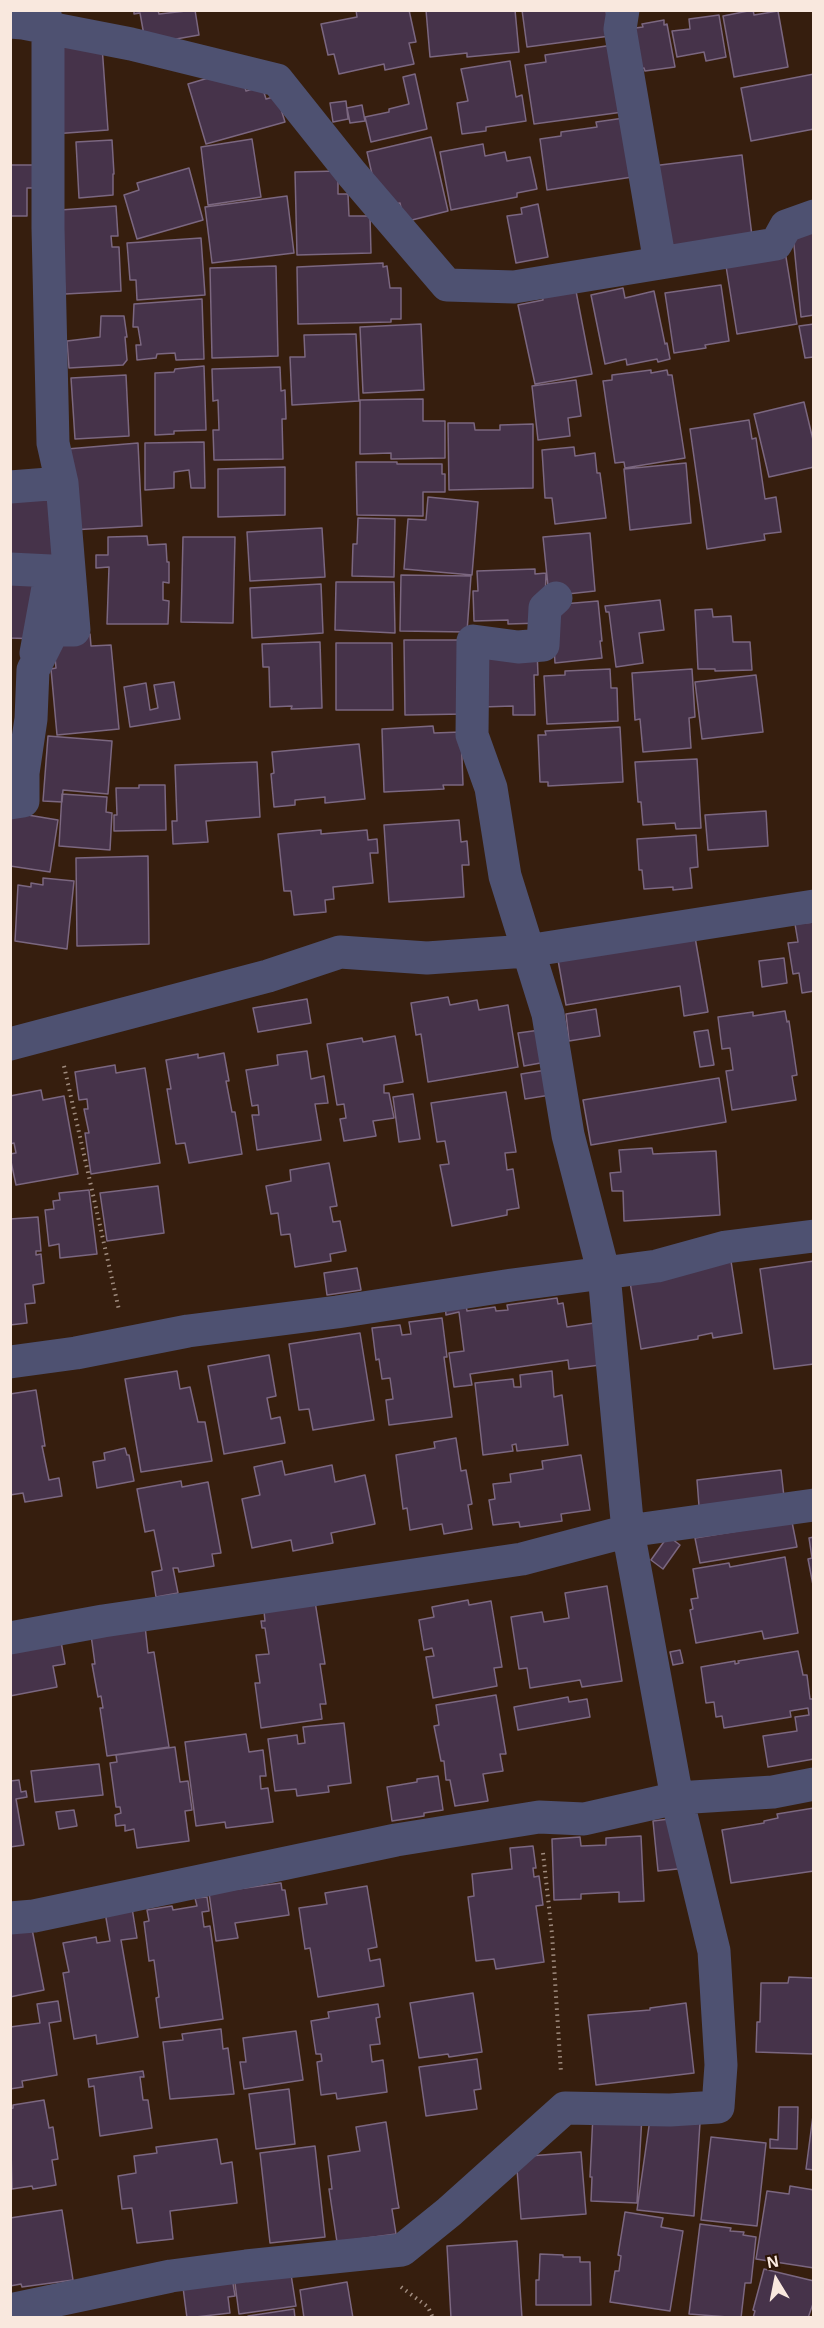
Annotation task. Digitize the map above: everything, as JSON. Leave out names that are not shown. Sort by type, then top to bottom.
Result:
[{"type":"street","points":[[623,10],[620,29],[660,263]]},
{"type":"street","points":[[33,670],[53,630],[74,630],[62,483],[53,443],[46,19]]},
{"type":"street","points":[[10,22],[46,19],[131,44],[277,80],[352,174],[447,285],[514,287],[776,244],[786,226],[813,216]]},
{"type":"street","points":[[10,488],[62,483]]},
{"type":"street","points":[[10,569],[51,571],[33,670],[31,719],[23,773],[23,801],[10,803]]},
{"type":"street","points":[[10,2310],[87,2306],[182,2274],[402,2250],[564,2108],[670,2110],[718,2107],[722,2065],[714,1951],[677,1798],[628,1531],[604,1274],[568,1136],[549,1014],[527,951],[505,876],[491,788],[472,735],[473,641],[518,647],[543,645],[545,608],[556,598]]},
{"type":"street","points":[[10,1044],[268,976],[340,952],[427,958],[527,951],[813,906]]},
{"type":"street","points":[[10,1362],[76,1353],[188,1331],[657,1266],[726,1247],[813,1236]]},
{"type":"street","points":[[10,1638],[522,1559],[628,1531],[813,1505]]},
{"type":"street","points":[[10,1918],[34,1916],[396,1840],[539,1817],[584,1819],[677,1798],[772,1792],[813,1784]]},
{"type":"path","points":[[57,1033],[126,1343]]},
{"type":"path","points":[[539,1817],[552,1934],[564,2108]]},
{"type":"building","points":[[134,10],[158,10],[159,14],[195,10],[199,35],[159,42],[145,41],[140,13],[134,14]]},
{"type":"building","points":[[356,10],[409,10],[416,42],[409,43],[414,64],[385,70],[384,64],[339,74],[334,54],[328,55],[321,24],[357,17]]},
{"type":"building","points":[[426,10],[515,10],[519,52],[467,57],[467,53],[430,57]]},
{"type":"building","points":[[522,10],[606,10],[610,36],[527,47]]},
{"type":"building","points":[[753,10],[754,15],[778,11],[788,67],[734,77],[723,16]]},
{"type":"building","points":[[719,15],[726,57],[706,61],[704,52],[677,57],[672,31],[690,29],[689,19]]},
{"type":"building","points":[[664,20],[664,25],[667,24],[675,67],[645,71],[644,68],[632,70],[635,28],[643,27],[642,24]]},
{"type":"building","points":[[48,41],[102,46],[108,130],[53,134]]},
{"type":"building","points":[[613,45],[623,112],[534,124],[525,65],[546,62],[545,55]]},
{"type":"building","points":[[510,61],[516,97],[522,95],[526,121],[486,127],[486,131],[462,134],[457,103],[468,101],[461,69]]},
{"type":"building","points":[[225,73],[243,81],[246,91],[262,86],[266,99],[277,96],[285,122],[206,144],[188,84]]},
{"type":"building","points":[[415,74],[427,129],[371,142],[365,117],[389,112],[389,109],[409,104],[403,77]]},
{"type":"building","points":[[814,74],[814,129],[751,141],[741,88]]},
{"type":"building","points":[[346,101],[348,119],[333,122],[330,103]]},
{"type":"building","points":[[362,105],[365,121],[350,123],[347,108]]},
{"type":"building","points":[[631,117],[639,176],[547,190],[540,139],[561,136],[561,132],[597,127],[596,122]]},
{"type":"building","points":[[431,137],[448,211],[404,222],[400,203],[391,205],[374,183],[367,152]]},
{"type":"building","points":[[252,139],[261,197],[208,205],[201,147]]},
{"type":"building","points":[[112,140],[113,195],[79,198],[76,142]]},
{"type":"building","points":[[483,144],[485,156],[505,152],[507,161],[530,157],[537,189],[517,193],[517,197],[451,210],[440,152]]},
{"type":"building","points":[[742,155],[753,244],[665,254],[652,166]]},
{"type":"building","points":[[10,165],[35,165],[34,188],[27,188],[27,216],[10,216]]},
{"type":"building","points":[[189,168],[203,220],[137,239],[124,195],[139,190],[137,183]]},
{"type":"building","points":[[338,171],[338,194],[348,194],[349,216],[370,216],[371,253],[297,255],[295,172]]},
{"type":"building","points":[[287,196],[294,253],[212,263],[205,207]]},
{"type":"building","points":[[538,204],[548,257],[516,263],[507,216],[522,214],[521,208]]},
{"type":"building","points":[[116,206],[118,236],[111,236],[112,247],[119,247],[121,291],[65,294],[60,210]]},
{"type":"building","points":[[814,227],[814,315],[801,317],[793,235]]},
{"type":"building","points":[[201,238],[205,295],[137,300],[136,280],[130,280],[127,243]]},
{"type":"building","points":[[785,251],[797,324],[737,334],[725,260]]},
{"type":"building","points":[[383,263],[383,267],[387,266],[390,288],[401,288],[401,319],[391,319],[391,322],[298,324],[297,267]]},
{"type":"building","points":[[276,266],[278,356],[212,358],[210,268]]},
{"type":"building","points":[[721,285],[729,341],[705,345],[706,348],[674,353],[665,293]]},
{"type":"building","points":[[575,286],[592,374],[535,384],[518,305],[543,300],[542,293]]},
{"type":"building","points":[[623,288],[625,298],[654,291],[670,359],[627,365],[626,359],[605,364],[591,295]]},
{"type":"building","points":[[202,299],[204,359],[176,360],[175,353],[157,354],[156,358],[137,360],[136,345],[141,345],[138,327],[133,327],[134,304]]},
{"type":"building","points":[[101,316],[124,316],[127,360],[123,365],[69,368],[67,341],[100,337]]},
{"type":"building","points":[[421,324],[424,390],[363,393],[360,327]]},
{"type":"building","points":[[814,324],[814,357],[805,358],[799,326]]},
{"type":"building","points":[[356,334],[359,401],[292,405],[290,357],[305,357],[304,335]]},
{"type":"building","points":[[204,366],[206,430],[174,431],[174,434],[155,435],[155,373]]},
{"type":"building","points":[[280,367],[281,391],[285,390],[286,419],[282,419],[283,459],[214,460],[213,430],[219,430],[218,400],[213,401],[212,369]]},
{"type":"building","points":[[651,370],[651,373],[667,370],[668,375],[672,375],[685,458],[625,468],[624,462],[615,463],[603,381],[612,380],[612,375]]},
{"type":"building","points":[[126,375],[129,436],[75,439],[71,378]]},
{"type":"building","points":[[576,380],[581,416],[568,418],[570,436],[538,440],[532,386]]},
{"type":"building","points":[[423,399],[423,421],[445,421],[445,458],[391,459],[391,453],[360,454],[360,400]]},
{"type":"building","points":[[804,402],[814,444],[814,467],[769,477],[754,414]]},
{"type":"building","points":[[749,420],[752,439],[756,438],[765,499],[776,497],[781,532],[764,534],[765,540],[707,549],[690,429]]},
{"type":"building","points":[[448,423],[474,423],[475,430],[500,430],[500,425],[533,424],[533,488],[449,490]]},
{"type":"building","points":[[204,442],[205,488],[191,488],[189,470],[174,472],[174,488],[145,490],[145,443]]},
{"type":"building","points":[[138,443],[142,526],[71,530],[67,449]]},
{"type":"building","points":[[574,447],[575,456],[595,453],[606,518],[555,524],[552,498],[545,498],[542,450]]},
{"type":"building","points":[[356,462],[442,464],[442,474],[445,474],[445,492],[423,492],[423,516],[357,515]]},
{"type":"building","points":[[686,463],[691,523],[630,530],[624,469]]},
{"type":"building","points":[[285,467],[285,515],[218,517],[218,469]]},
{"type":"building","points":[[10,495],[56,495],[56,564],[10,564]]},
{"type":"building","points":[[428,497],[478,502],[472,575],[404,569],[408,519],[426,520]]},
{"type":"building","points":[[358,518],[395,519],[394,577],[352,576],[353,544],[357,544]]},
{"type":"building","points":[[322,528],[325,577],[250,581],[247,532]]},
{"type":"building","points":[[590,533],[595,591],[549,596],[543,537]]},
{"type":"building","points":[[147,536],[148,545],[166,544],[169,583],[163,582],[163,600],[169,601],[168,624],[107,624],[109,567],[96,568],[96,555],[108,555],[108,537]]},
{"type":"building","points":[[183,537],[235,537],[233,623],[181,622]]},
{"type":"building","points":[[535,569],[535,574],[546,573],[545,604],[541,623],[508,624],[508,620],[474,621],[473,591],[478,591],[477,571]]},
{"type":"building","points":[[401,575],[471,576],[467,632],[400,631]]},
{"type":"building","points":[[10,577],[41,578],[39,639],[10,638]]},
{"type":"building","points":[[336,582],[394,582],[395,633],[335,630]]},
{"type":"building","points":[[321,584],[323,633],[252,638],[250,588]]},
{"type":"building","points":[[660,600],[664,630],[639,633],[643,663],[616,667],[609,612],[606,612],[605,606]]},
{"type":"building","points":[[598,601],[602,658],[555,663],[551,605]]},
{"type":"building","points":[[712,609],[713,617],[731,616],[733,642],[750,642],[752,670],[698,669],[695,610]]},
{"type":"building","points":[[90,634],[91,646],[111,645],[119,729],[57,735],[51,669],[56,668],[53,637]]},
{"type":"building","points":[[404,640],[465,640],[465,714],[405,715]]},
{"type":"building","points":[[320,642],[322,708],[270,707],[269,667],[263,667],[262,644]]},
{"type":"building","points":[[336,643],[392,643],[393,710],[336,710]]},
{"type":"building","points":[[537,649],[538,675],[534,675],[535,715],[513,715],[513,706],[482,707],[477,651]]},
{"type":"building","points":[[610,669],[611,688],[617,688],[618,721],[547,724],[544,676],[565,675],[565,671]]},
{"type":"building","points":[[692,669],[695,717],[689,718],[691,748],[643,752],[640,719],[635,720],[632,673]]},
{"type":"building","points":[[756,675],[763,732],[702,739],[695,682]]},
{"type":"building","points":[[174,682],[180,719],[130,727],[124,687],[146,683],[150,710],[158,708],[154,685]]},
{"type":"building","points":[[433,726],[434,733],[461,732],[463,785],[443,785],[444,789],[384,792],[382,729]]},
{"type":"building","points":[[620,727],[623,782],[548,786],[548,782],[540,782],[538,735],[546,735],[545,731]]},
{"type":"building","points":[[48,736],[112,741],[108,794],[63,790],[62,802],[43,801]]},
{"type":"building","points":[[359,744],[365,799],[325,803],[325,797],[295,800],[295,805],[274,807],[272,752]]},
{"type":"building","points":[[697,759],[701,828],[676,829],[675,823],[643,825],[641,802],[638,802],[635,762]]},
{"type":"building","points":[[257,762],[260,817],[206,821],[208,842],[173,844],[172,821],[177,821],[175,765]]},
{"type":"building","points":[[139,785],[165,785],[166,830],[114,831],[114,815],[117,815],[116,788],[139,788]]},
{"type":"building","points":[[62,794],[107,797],[106,812],[112,813],[110,850],[59,846]]},
{"type":"building","points":[[766,811],[768,846],[708,850],[705,815]]},
{"type":"building","points":[[10,812],[58,820],[50,872],[10,866]]},
{"type":"building","points":[[459,820],[461,842],[467,841],[469,865],[462,865],[464,897],[389,902],[384,825]]},
{"type":"building","points":[[321,830],[321,834],[367,830],[368,840],[377,839],[378,853],[370,853],[373,883],[333,887],[334,899],[325,900],[326,912],[294,915],[291,891],[284,891],[278,834]]},
{"type":"building","points":[[696,835],[698,867],[690,868],[692,888],[644,889],[642,870],[639,870],[637,839]]},
{"type":"building","points":[[148,856],[149,944],[77,946],[76,858]]},
{"type":"building","points":[[43,878],[74,881],[67,949],[15,941],[18,885],[31,887],[31,883],[43,885]]},
{"type":"building","points":[[814,922],[814,991],[802,993],[799,973],[793,974],[788,943],[798,942],[795,924]]},
{"type":"building","points":[[695,937],[708,1012],[684,1016],[680,986],[566,1005],[558,960]]},
{"type":"building","points":[[784,958],[787,983],[762,987],[759,961]]},
{"type":"building","points":[[448,997],[450,1005],[477,1000],[479,1010],[508,1005],[518,1067],[428,1082],[421,1034],[416,1035],[411,1003]]},
{"type":"building","points":[[307,999],[311,1023],[258,1032],[253,1008]]},
{"type":"building","points":[[596,1009],[600,1036],[569,1041],[566,1014]]},
{"type":"building","points":[[785,1011],[787,1022],[789,1021],[797,1075],[792,1076],[796,1100],[732,1110],[726,1071],[733,1070],[730,1048],[722,1049],[718,1017],[753,1012],[753,1016]]},
{"type":"building","points":[[540,1030],[546,1062],[524,1066],[518,1033]]},
{"type":"building","points":[[708,1030],[714,1065],[700,1067],[694,1032]]},
{"type":"building","points":[[395,1036],[403,1082],[384,1085],[384,1093],[389,1093],[394,1118],[373,1121],[376,1136],[344,1141],[340,1119],[346,1118],[344,1104],[337,1105],[327,1044],[362,1038],[363,1042]]},
{"type":"building","points":[[307,1051],[311,1079],[324,1076],[328,1103],[315,1104],[321,1140],[257,1150],[252,1115],[259,1115],[258,1105],[252,1106],[246,1070],[278,1065],[277,1055]]},
{"type":"building","points":[[224,1053],[229,1081],[226,1081],[232,1112],[235,1112],[242,1154],[189,1163],[185,1143],[176,1144],[167,1089],[171,1089],[166,1060],[198,1054],[198,1058]]},
{"type":"building","points":[[115,1065],[116,1073],[145,1068],[160,1163],[91,1174],[85,1133],[89,1133],[84,1109],[88,1109],[87,1099],[79,1100],[75,1072]]},
{"type":"building","points":[[553,1069],[557,1094],[525,1099],[521,1074]]},
{"type":"building","points":[[719,1078],[726,1122],[591,1145],[583,1100]]},
{"type":"building","points":[[41,1090],[43,1100],[64,1096],[78,1174],[16,1185],[10,1157],[10,1154],[16,1153],[14,1143],[10,1144],[10,1096]]},
{"type":"building","points":[[506,1092],[516,1152],[505,1153],[507,1170],[513,1169],[519,1208],[507,1210],[507,1215],[452,1226],[440,1165],[449,1164],[445,1141],[437,1142],[431,1103]]},
{"type":"building","points":[[413,1094],[420,1139],[399,1142],[393,1097]]},
{"type":"building","points":[[652,1148],[653,1154],[716,1151],[720,1215],[624,1221],[623,1191],[612,1191],[610,1173],[621,1172],[619,1150]]},
{"type":"building","points":[[329,1163],[337,1206],[330,1207],[333,1222],[340,1221],[346,1251],[330,1254],[331,1261],[295,1267],[290,1234],[281,1235],[278,1213],[271,1214],[266,1186],[291,1181],[290,1170]]},
{"type":"building","points":[[158,1186],[164,1233],[107,1241],[100,1193]]},
{"type":"building","points":[[89,1190],[97,1254],[60,1258],[59,1244],[49,1246],[45,1210],[54,1209],[53,1201],[60,1200],[59,1193]]},
{"type":"building","points":[[38,1217],[41,1251],[36,1251],[36,1255],[41,1254],[44,1283],[33,1285],[35,1303],[25,1304],[27,1323],[10,1325],[10,1219]]},
{"type":"building","points":[[731,1261],[742,1333],[713,1338],[712,1333],[698,1336],[698,1339],[641,1349],[630,1282]]},
{"type":"building","points":[[814,1261],[814,1364],[774,1369],[760,1269]]},
{"type":"building","points":[[357,1268],[361,1290],[327,1295],[324,1273]]},
{"type":"building","points":[[557,1298],[558,1304],[563,1303],[567,1327],[594,1323],[600,1365],[569,1369],[568,1360],[470,1374],[472,1385],[454,1387],[449,1353],[464,1351],[459,1312],[446,1315],[445,1303],[465,1300],[467,1311],[495,1307],[496,1311],[508,1310],[507,1305]]},
{"type":"building","points":[[442,1318],[447,1357],[444,1357],[452,1417],[389,1425],[386,1400],[393,1399],[390,1378],[382,1379],[379,1359],[376,1360],[372,1328],[400,1325],[402,1335],[411,1334],[409,1322]]},
{"type":"building","points":[[360,1333],[374,1420],[313,1430],[309,1409],[299,1410],[289,1344]]},
{"type":"building","points":[[269,1355],[276,1396],[267,1398],[271,1419],[280,1417],[285,1443],[224,1454],[208,1366]]},
{"type":"building","points":[[177,1371],[180,1389],[190,1387],[198,1422],[205,1422],[212,1461],[141,1472],[125,1379]]},
{"type":"building","points":[[552,1371],[554,1397],[562,1395],[568,1445],[517,1451],[516,1444],[512,1445],[513,1451],[483,1455],[475,1383],[513,1379],[514,1387],[521,1387],[520,1375]]},
{"type":"building","points":[[36,1390],[45,1446],[42,1446],[49,1480],[59,1478],[62,1496],[25,1502],[23,1493],[10,1495],[10,1394]]},
{"type":"building","points":[[456,1438],[461,1471],[466,1470],[472,1504],[468,1505],[472,1529],[444,1534],[442,1524],[410,1530],[407,1508],[403,1509],[396,1455],[435,1448],[434,1442]]},
{"type":"building","points":[[125,1448],[129,1455],[134,1481],[97,1488],[93,1462],[105,1460],[104,1453]]},
{"type":"building","points":[[581,1455],[590,1510],[561,1514],[562,1521],[520,1527],[519,1522],[493,1525],[489,1500],[495,1499],[493,1484],[511,1482],[510,1474],[543,1469],[542,1461]]},
{"type":"building","points":[[282,1461],[285,1475],[332,1465],[335,1482],[365,1475],[375,1524],[331,1533],[333,1543],[293,1551],[291,1540],[252,1548],[242,1499],[260,1495],[254,1467]]},
{"type":"building","points":[[781,1470],[784,1497],[699,1506],[697,1480]]},
{"type":"building","points":[[181,1481],[182,1487],[208,1482],[221,1553],[212,1554],[214,1566],[179,1572],[178,1568],[173,1568],[178,1593],[156,1597],[152,1572],[162,1570],[154,1530],[145,1532],[137,1489]]},
{"type":"building","points":[[792,1522],[797,1547],[700,1563],[695,1538]]},
{"type":"building","points":[[668,1536],[680,1545],[663,1569],[651,1560]]},
{"type":"building","points":[[814,1537],[814,1590],[808,1559],[812,1558],[809,1538]]},
{"type":"building","points":[[785,1557],[798,1633],[764,1639],[762,1631],[696,1643],[690,1610],[693,1609],[691,1599],[698,1598],[693,1569],[729,1563],[730,1567]]},
{"type":"building","points":[[607,1586],[622,1681],[582,1687],[580,1680],[530,1688],[527,1668],[519,1669],[511,1617],[542,1612],[544,1622],[569,1618],[565,1593]]},
{"type":"building","points":[[314,1595],[325,1664],[320,1664],[326,1704],[320,1704],[322,1719],[261,1728],[255,1683],[260,1683],[256,1655],[269,1654],[265,1628],[262,1628],[261,1621],[265,1621],[263,1602]]},
{"type":"building","points":[[468,1600],[469,1605],[491,1601],[502,1667],[494,1668],[497,1686],[433,1698],[426,1657],[434,1656],[432,1648],[424,1650],[419,1620],[434,1617],[432,1607]]},
{"type":"building","points":[[145,1626],[148,1653],[154,1652],[169,1747],[107,1756],[100,1708],[103,1708],[101,1696],[98,1697],[92,1664],[95,1664],[91,1635]]},
{"type":"building","points":[[60,1636],[65,1664],[53,1666],[57,1687],[10,1696],[10,1645]]},
{"type":"building","points":[[680,1650],[683,1663],[673,1665],[670,1652]]},
{"type":"building","points":[[798,1651],[803,1675],[807,1675],[810,1699],[814,1699],[814,1759],[768,1767],[763,1736],[797,1731],[795,1717],[809,1715],[808,1708],[790,1711],[791,1717],[724,1728],[722,1716],[716,1717],[714,1702],[706,1703],[701,1667],[735,1661],[735,1664],[739,1663],[738,1661]]},
{"type":"building","points":[[496,1695],[506,1754],[500,1754],[503,1771],[483,1774],[488,1801],[455,1806],[450,1780],[446,1780],[444,1761],[441,1761],[434,1726],[439,1725],[436,1705]]},
{"type":"building","points":[[568,1697],[569,1702],[587,1699],[590,1717],[518,1730],[514,1707]]},
{"type":"building","points":[[344,1723],[351,1783],[328,1786],[329,1792],[297,1796],[296,1789],[275,1791],[268,1739],[297,1735],[298,1744],[305,1743],[303,1727]]},
{"type":"building","points":[[246,1734],[249,1752],[263,1750],[266,1776],[260,1776],[261,1789],[268,1788],[273,1822],[226,1828],[225,1822],[196,1826],[185,1742]]},
{"type":"building","points":[[175,1747],[180,1782],[188,1781],[192,1810],[185,1811],[189,1841],[137,1848],[134,1829],[125,1831],[125,1825],[116,1826],[115,1815],[121,1813],[120,1807],[116,1807],[110,1763],[117,1762],[116,1755]]},
{"type":"building","points":[[99,1764],[103,1795],[35,1802],[31,1771]]},
{"type":"building","points":[[438,1776],[443,1810],[424,1813],[424,1816],[392,1821],[387,1787]]},
{"type":"building","points":[[19,1780],[21,1792],[26,1791],[27,1797],[16,1799],[24,1845],[10,1847],[10,1781]]},
{"type":"building","points":[[814,1808],[814,1871],[731,1883],[722,1830],[764,1823],[764,1821],[778,1818],[777,1814]]},
{"type":"building","points":[[74,1810],[77,1826],[59,1829],[56,1812]]},
{"type":"building","points":[[677,1818],[687,1868],[658,1871],[653,1821]]},
{"type":"building","points":[[641,1836],[644,1901],[619,1902],[619,1892],[581,1894],[581,1899],[554,1900],[552,1839],[580,1837],[581,1846],[606,1845],[606,1838]]},
{"type":"building","points":[[533,1846],[536,1868],[533,1868],[534,1877],[539,1876],[543,1905],[536,1906],[544,1962],[496,1969],[494,1959],[476,1961],[468,1897],[474,1896],[472,1874],[512,1869],[510,1848]]},
{"type":"building","points":[[281,1883],[282,1890],[285,1890],[289,1915],[235,1923],[238,1938],[216,1941],[209,1893]]},
{"type":"building","points":[[367,1886],[377,1947],[368,1949],[370,1961],[380,1959],[384,1986],[318,1997],[310,1948],[305,1949],[299,1908],[327,1904],[325,1893]]},
{"type":"building","points":[[207,1897],[209,1911],[202,1912],[204,1927],[210,1926],[223,2019],[160,2028],[154,1960],[149,1961],[144,1922],[149,1921],[147,1910],[172,1906],[173,1910],[197,1906],[195,1898]]},
{"type":"building","points":[[132,1908],[137,1938],[121,1940],[138,2037],[97,2044],[96,2035],[74,2039],[63,1973],[69,1972],[63,1943],[96,1937],[97,1943],[110,1941],[105,1912]]},
{"type":"building","points":[[32,1929],[44,1990],[10,1997],[10,1933]]},
{"type":"building","points":[[789,1977],[814,1978],[814,2054],[756,2052],[757,2022],[760,2022],[761,1983],[788,1983]]},
{"type":"building","points":[[473,1993],[482,2052],[449,2057],[448,2054],[419,2058],[410,2003]]},
{"type":"building","points":[[58,2001],[61,2021],[49,2023],[57,2075],[22,2081],[23,2087],[10,2089],[10,2027],[40,2023],[37,2004]]},
{"type":"building","points":[[686,2003],[694,2073],[596,2085],[588,2015],[650,2010],[650,2008]]},
{"type":"building","points":[[378,2004],[380,2017],[376,2018],[380,2044],[370,2045],[372,2062],[383,2060],[387,2092],[337,2099],[336,2093],[321,2095],[317,2062],[322,2061],[321,2054],[316,2054],[311,2021],[329,2018],[328,2012]]},
{"type":"building","points":[[221,2029],[223,2049],[228,2048],[234,2094],[170,2099],[163,2042],[183,2040],[182,2034]]},
{"type":"building","points":[[296,2031],[303,2080],[244,2089],[240,2062],[246,2062],[243,2038]]},
{"type":"building","points":[[477,2059],[481,2089],[474,2090],[477,2109],[426,2116],[419,2067]]},
{"type":"building","points":[[143,2071],[144,2077],[140,2077],[143,2100],[148,2100],[152,2128],[100,2136],[94,2086],[89,2087],[88,2079]]},
{"type":"building","points":[[289,2089],[295,2144],[256,2149],[249,2094]]},
{"type":"building","points":[[44,2100],[49,2128],[53,2127],[58,2159],[52,2160],[56,2185],[33,2189],[32,2186],[12,2189],[10,2109],[13,2105]]},
{"type":"building","points":[[779,2107],[798,2107],[797,2149],[770,2148],[770,2139],[778,2140]]},
{"type":"building","points":[[814,2108],[814,2170],[806,2169]]},
{"type":"building","points":[[593,2114],[642,2116],[637,2203],[591,2201]]},
{"type":"building","points":[[650,2119],[700,2123],[694,2216],[637,2210]]},
{"type":"building","points":[[386,2122],[399,2208],[392,2209],[396,2234],[337,2242],[329,2189],[332,2189],[328,2156],[360,2151],[356,2127]]},
{"type":"building","points":[[711,2137],[766,2143],[757,2226],[701,2220]]},
{"type":"building","points":[[217,2139],[221,2164],[232,2162],[237,2203],[170,2211],[173,2239],[137,2243],[132,2208],[122,2209],[118,2176],[136,2173],[134,2156],[157,2153],[156,2147]]},
{"type":"building","points":[[315,2146],[325,2237],[270,2243],[260,2153]]},
{"type":"building","points":[[581,2152],[586,2214],[521,2219],[516,2157]]},
{"type":"building","points":[[790,2186],[814,2190],[814,2268],[756,2259],[767,2191],[789,2194]]},
{"type":"building","points":[[62,2210],[73,2280],[22,2287],[21,2284],[10,2286],[10,2218]]},
{"type":"building","points":[[625,2212],[663,2218],[661,2227],[683,2231],[670,2311],[610,2302],[615,2271],[619,2271],[621,2256],[618,2255]]},
{"type":"building","points":[[700,2224],[731,2228],[730,2231],[744,2232],[743,2235],[756,2237],[751,2283],[745,2283],[741,2318],[689,2314]]},
{"type":"building","points":[[517,2241],[522,2318],[451,2318],[447,2246]]},
{"type":"building","points":[[540,2254],[580,2257],[580,2262],[590,2262],[591,2305],[536,2305],[536,2280],[539,2280]]},
{"type":"building","points":[[290,2268],[296,2306],[239,2314],[234,2276]]},
{"type":"building","points":[[764,2269],[814,2281],[814,2301],[808,2318],[753,2318]]},
{"type":"building","points":[[232,2277],[235,2296],[228,2297],[230,2313],[187,2318],[182,2280]]},
{"type":"building","points":[[347,2282],[353,2318],[304,2318],[300,2290]]},
{"type":"building","points":[[294,2309],[295,2318],[248,2318],[248,2316]]}]
